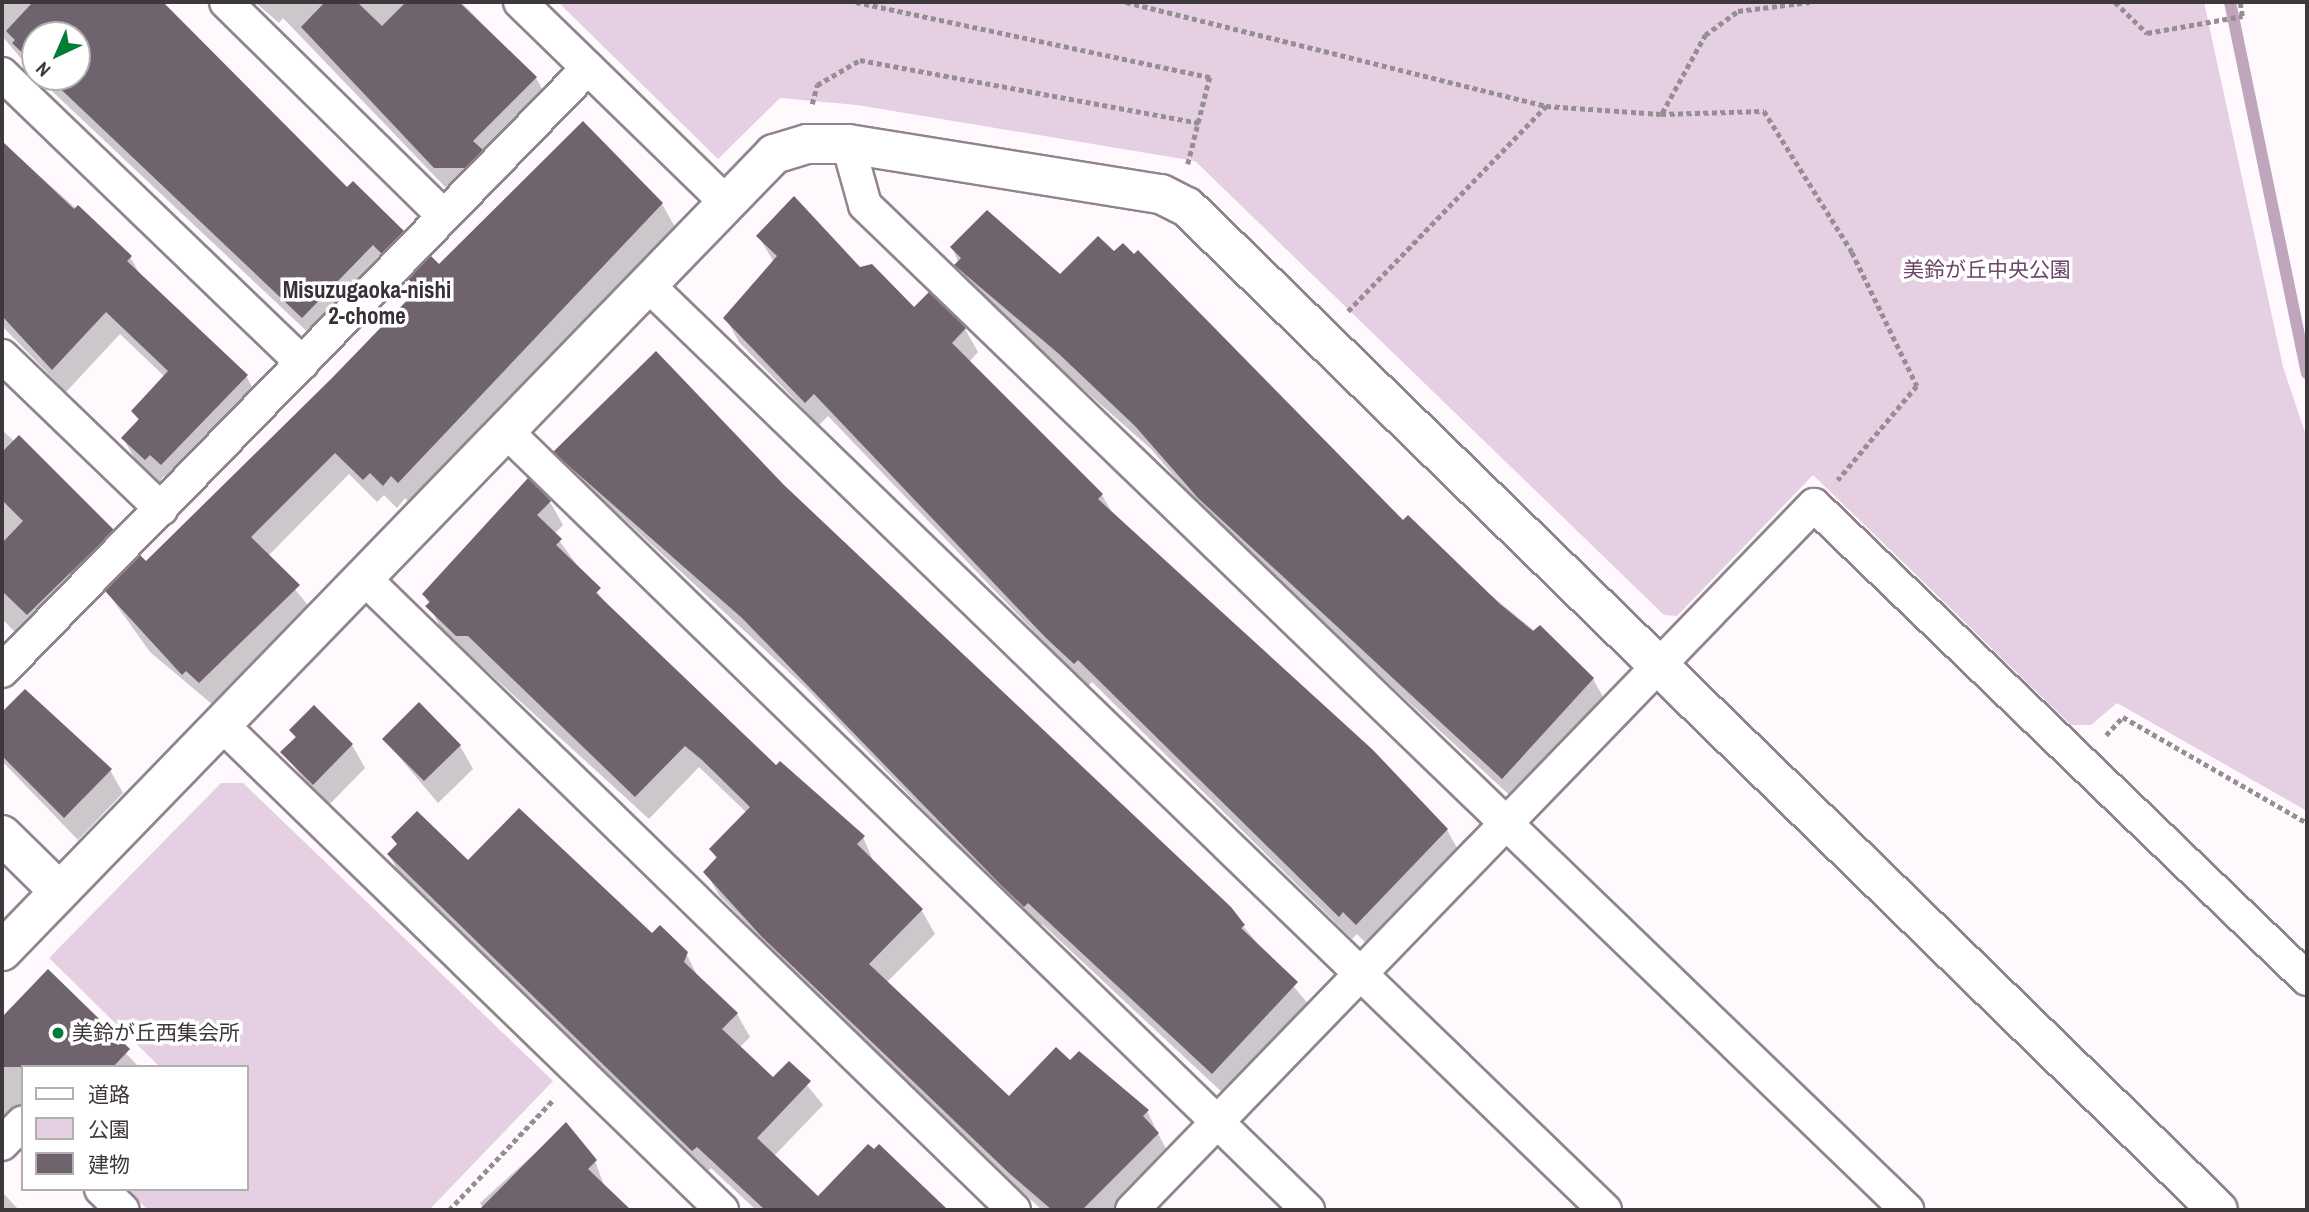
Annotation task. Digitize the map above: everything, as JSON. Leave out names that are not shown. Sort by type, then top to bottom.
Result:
[{"type":"street","points":[[226,2],[444,216]]},
{"type":"street","points":[[520,2],[726,202]]},
{"type":"street","points":[[6,658],[161,509],[588,68]]},
{"type":"street","points":[[2,74],[302,363]]},
{"type":"street","points":[[2,951],[774,154],[807,144],[848,144],[1161,194],[1187,207],[2218,1210]]},
{"type":"street","points":[[848,144],[865,205],[1504,825],[1907,1210]]},
{"type":"street","points":[[648,285],[1605,1210]]},
{"type":"street","points":[[2,356],[161,509]]},
{"type":"street","points":[[507,432],[1308,1210]]},
{"type":"street","points":[[1132,1210],[1504,825],[1657,662],[1814,505],[2307,979]]},
{"type":"street","points":[[365,579],[1014,1210]]},
{"type":"street","points":[[221,724],[578,1074],[722,1210]]},
{"type":"street","points":[[2,835],[58,891]]},
{"type":"street","points":[[2,1144],[21,1124]]},
{"type":"street","points":[[103,1191],[123,1210]]},
{"type":"path","points":[[856,2],[1210,77],[1188,165]]},
{"type":"path","points":[[1126,2],[1546,106],[1661,114],[1764,111],[1852,252],[1917,386],[1814,505]]},
{"type":"path","points":[[1661,114],[1705,35],[1738,11],[1809,2]]},
{"type":"path","points":[[2115,2],[2147,33],[2242,16],[2240,2]]},
{"type":"path","points":[[812,104],[817,85],[860,60],[1199,123]]},
{"type":"path","points":[[1344,315],[1546,106]]},
{"type":"path","points":[[2081,761],[2123,717],[2307,823]]},
{"type":"path","points":[[449,1210],[578,1074]]},
{"type":"green space","name":"美鈴が丘中央公園","points":[[558,2],[2204,2],[2283,367],[2307,438],[2307,811],[2117,703],[2091,725],[2071,725],[1813,475],[1677,616],[1664,615],[1195,161],[857,105],[780,98],[718,159]]},
{"type":"green space","points":[[221,783],[243,783],[553,1081],[429,1210],[148,1210],[128,1191],[248,1191],[248,1065],[158,1065],[49,958]]},
{"type":"building","points":[[33,2],[163,2],[347,187],[353,181],[404,231],[382,254],[373,245],[302,318],[63,91],[91,91],[91,21],[21,21],[21,52],[12,43],[15,40],[6,31]]},
{"type":"building","points":[[325,2],[357,2],[382,26],[406,2],[459,2],[537,77],[473,141],[483,150],[466,168],[434,168],[301,27]]},
{"type":"building","points":[[583,121],[663,203],[398,483],[391,476],[383,486],[370,473],[363,480],[335,453],[251,537],[300,585],[199,683],[186,671],[182,675],[105,591],[140,555],[146,561],[332,378],[418,289],[408,279],[431,256],[439,264]]},
{"type":"building","points":[[2,141],[74,209],[78,205],[132,256],[127,261],[248,375],[161,465],[150,455],[145,460],[121,438],[139,419],[131,411],[168,371],[106,312],[52,370],[2,316]]},
{"type":"building","points":[[794,196],[860,267],[872,264],[914,307],[929,292],[966,328],[952,343],[1103,494],[1098,499],[1373,750],[1448,829],[1356,925],[1343,912],[1339,917],[1078,660],[1074,664],[1046,638],[814,394],[805,403],[723,318],[777,256],[756,236]]},
{"type":"building","points":[[987,210],[1060,274],[1098,236],[1114,251],[1123,243],[1134,254],[1138,250],[1403,520],[1408,515],[1500,604],[1533,631],[1540,625],[1594,678],[1502,779],[1198,498],[1135,426],[1059,354],[954,265],[961,258],[950,247]]},
{"type":"building","points":[[656,351],[784,485],[1231,907],[1245,925],[1241,928],[1298,982],[1212,1074],[1028,903],[1024,907],[1001,885],[742,618],[553,452]]},
{"type":"building","points":[[19,435],[114,530],[27,615],[2,591],[2,543],[23,521],[2,500],[2,452]]},
{"type":"building","points":[[528,478],[551,501],[537,515],[562,539],[556,545],[601,588],[596,593],[776,765],[780,761],[865,836],[857,844],[923,909],[869,964],[1009,1096],[1056,1047],[1070,1060],[1079,1051],[1149,1110],[1143,1116],[1159,1133],[1082,1210],[1052,1210],[1009,1173],[762,937],[703,872],[717,857],[709,849],[750,807],[702,760],[685,746],[635,797],[468,636],[456,636],[425,606],[430,602],[422,594]]},
{"type":"building","points":[[25,689],[112,769],[64,818],[2,756],[2,712]]},
{"type":"building","points":[[419,702],[461,745],[424,781],[382,739]]},
{"type":"building","points":[[314,705],[353,744],[313,785],[280,752],[296,737],[289,730]]},
{"type":"building","points":[[519,808],[652,933],[660,925],[688,952],[684,962],[738,1013],[722,1029],[773,1077],[789,1061],[811,1081],[757,1138],[818,1196],[868,1144],[874,1149],[879,1144],[948,1210],[765,1210],[697,1147],[692,1151],[387,854],[397,844],[391,837],[417,811],[468,860]]},
{"type":"building","name":"美鈴が丘西集会所","points":[[48,969],[130,1049],[115,1065],[2,1067],[2,1017]]},
{"type":"building","points":[[566,1122],[597,1160],[588,1169],[631,1210],[479,1210]]},
{"type":"waterway","points":[[2230,2],[2307,373]]},
{"type":"place","name":"美鈴が丘西集会所","points":[[58,1033]]},
{"type":"district","name":"Misuzugaoka-nishi 2-chome","points":[[367,303]]}]
